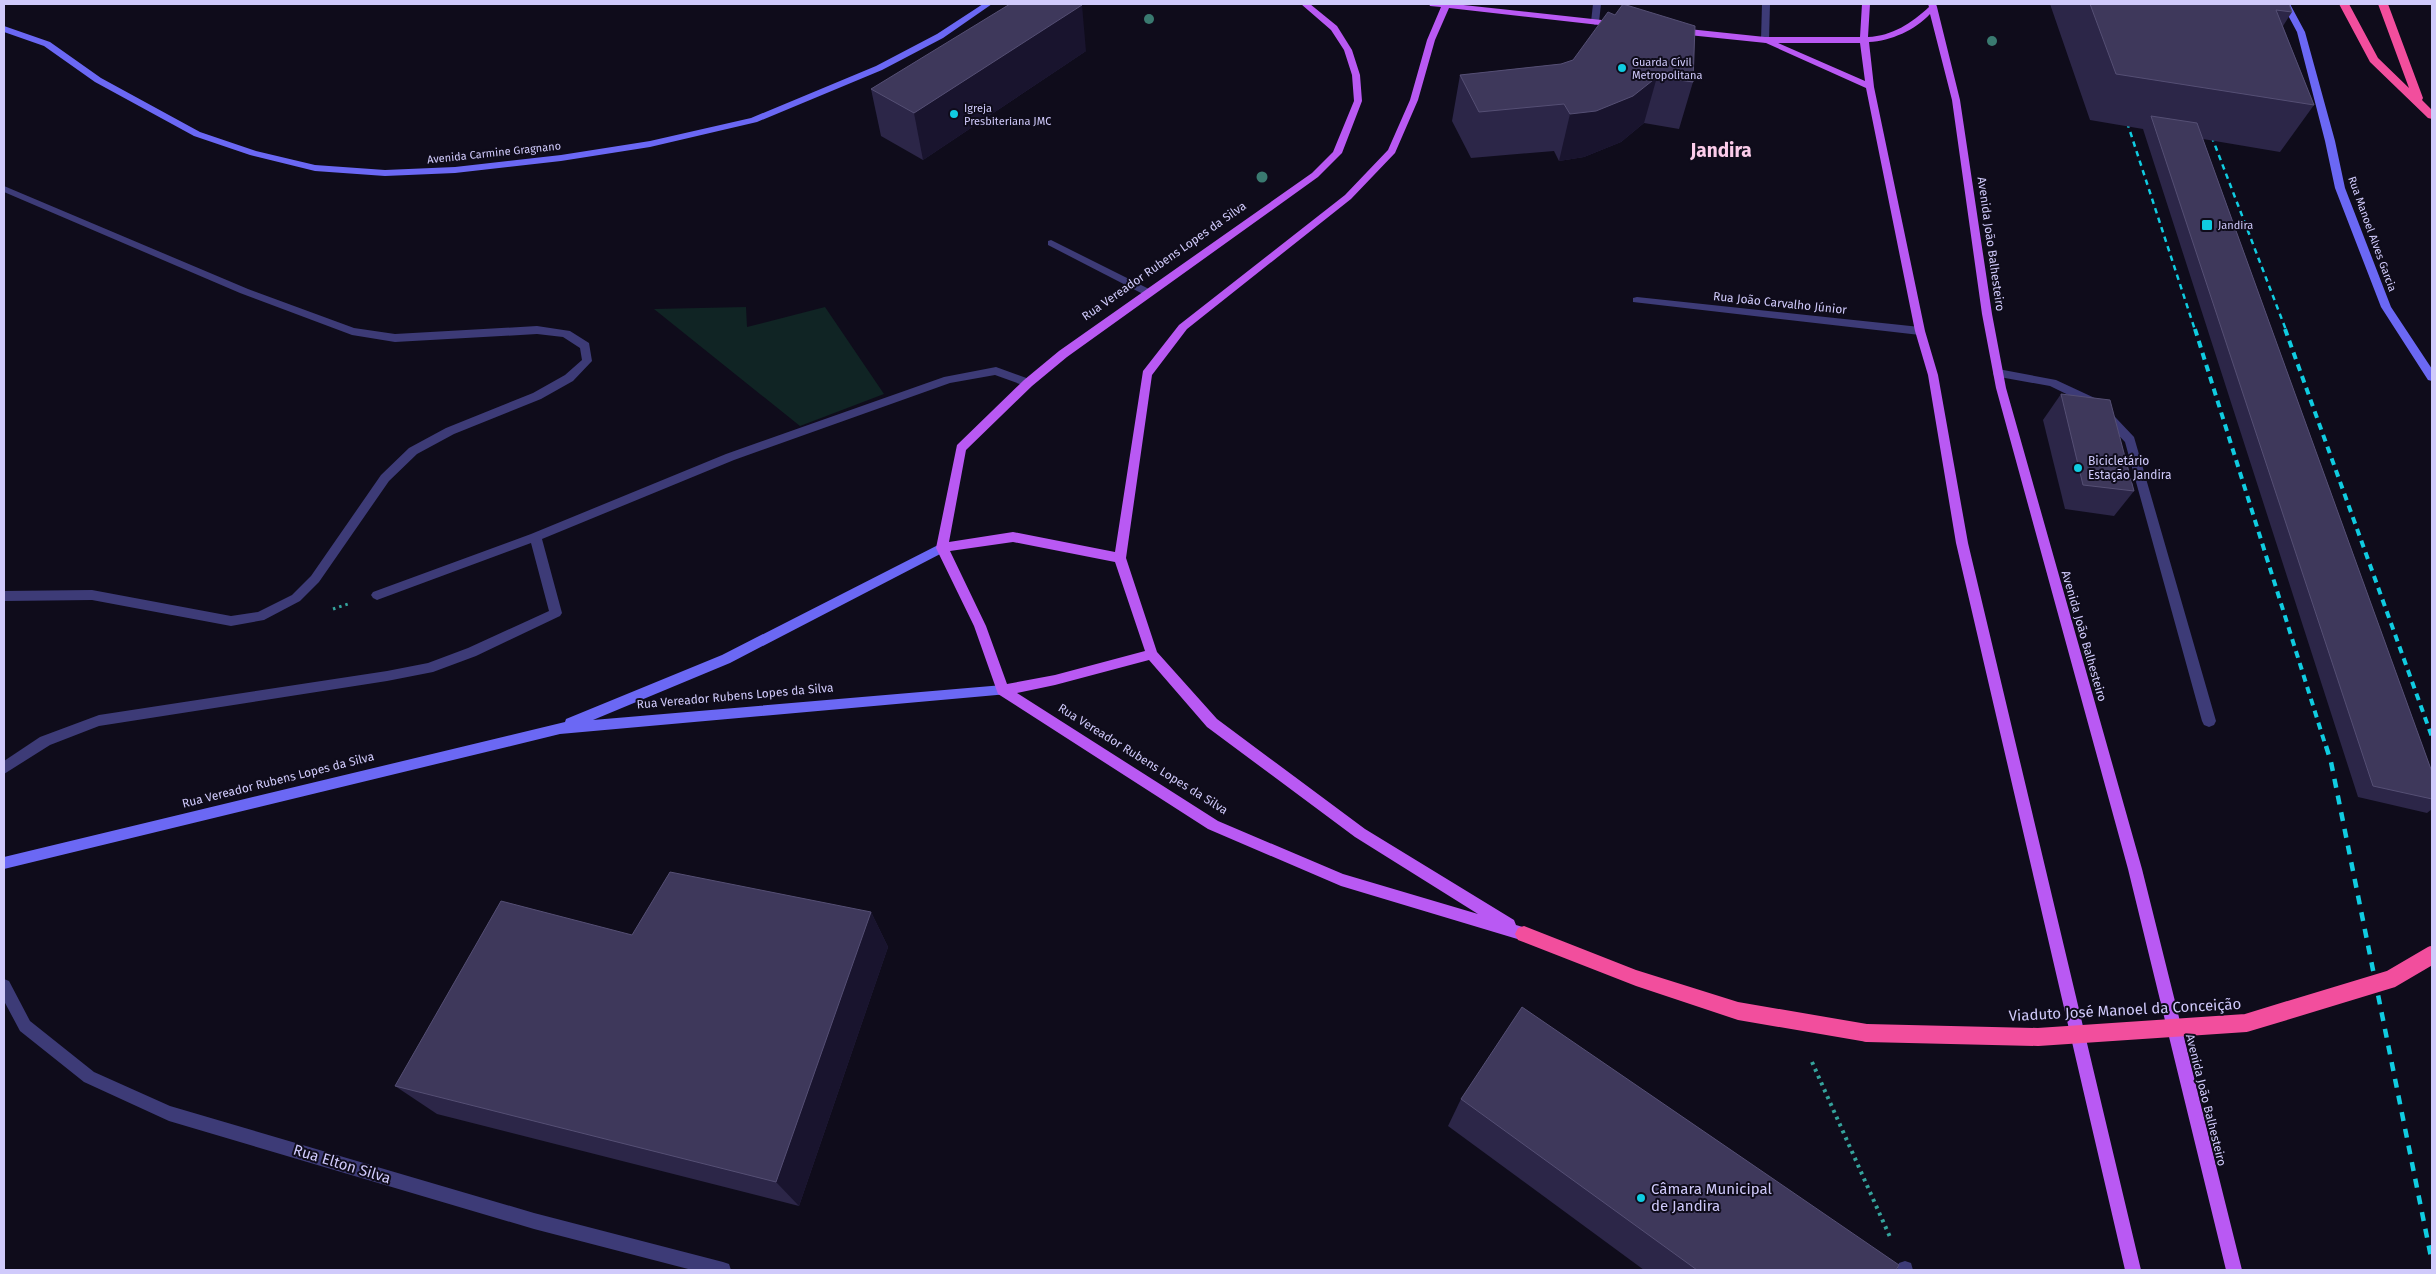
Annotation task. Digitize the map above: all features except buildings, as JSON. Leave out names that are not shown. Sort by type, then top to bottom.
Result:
[{"type":"highway","points":[[2344,4],[2374,60],[2419,101],[2432,116]]},
{"type":"highway","points":[[2383,4],[2419,101]]},
{"type":"highway","name":"Rua Vereador Rubens Lopes da Silva","points":[[1524,934],[1636,978],[1738,1011],[1868,1033]]},
{"type":"highway","name":"Viaduto José Manoel da Conceição","points":[[1868,1033],[2038,1037],[2246,1023],[2391,979],[2432,955]]},
{"type":"main road","name":"Rua Vereador Rubens Lopes da Silva","points":[[1120,558],[1014,537],[942,548],[961,448],[1028,383],[1147,292],[1314,175],[1337,152],[1358,101],[1356,75],[1348,50],[1334,28],[1305,4]]},
{"type":"main road","points":[[1433,4],[1623,25]]},
{"type":"main road","points":[[1866,4],[1864,40],[1870,86],[1920,331],[1933,375],[1962,543],[2133,1270]]},
{"type":"main road","name":"Rua Vereador Rubens Lopes da Silva","points":[[1446,5],[1431,40],[1414,100],[1392,151],[1348,197],[1239,280],[1184,327],[1147,374],[1120,558],[1152,654],[1212,723],[1360,833],[1524,934]]},
{"type":"main road","points":[[1670,30],[1765,40],[1881,39],[1918,23],[1932,5]]},
{"type":"main road","name":"Avenida João Balhesteiro","points":[[1932,5],[1956,100],[1998,373],[2135,869],[2234,1270]]},
{"type":"main road","points":[[1765,40],[1870,86]]},
{"type":"main road","points":[[942,548],[980,626],[1003,690]]},
{"type":"main road","name":"Rua Vereador Rubens Lopes da Silva","points":[[1003,690],[1055,680],[1152,654]]},
{"type":"main road","name":"Rua Vereador Rubens Lopes da Silva","points":[[1003,690],[1213,825],[1342,880],[1524,934]]},
{"type":"street","name":"Avenida Carmine Gragnano","points":[[4,29],[47,44],[98,80],[197,134],[253,152],[315,168],[385,173],[455,170],[561,158],[650,144],[754,120],[879,68],[940,36],[988,4]]},
{"type":"street","points":[[1595,22],[1597,4]]},
{"type":"street","points":[[1765,40],[1766,4]]},
{"type":"street","name":"Rua Manoel Alves Garcia","points":[[2286,4],[2301,32],[2330,141],[2340,188],[2386,307],[2432,377]]},
{"type":"street","points":[[4,189],[244,291],[352,331],[395,338],[537,330],[566,334],[584,346],[587,361],[569,378],[536,396],[450,431],[413,451],[385,478],[315,579],[296,598],[260,617],[231,621],[92,595],[4,596]]},
{"type":"street","points":[[1051,243],[1147,292]]},
{"type":"street","name":"Rua João Carvalho Júnior","points":[[1637,300],[1920,331]]},
{"type":"street","points":[[377,594],[535,537],[730,457],[948,380],[996,371],[1028,383]]},
{"type":"street","points":[[1998,373],[2052,383],[2095,403],[2130,440],[2209,721]]},
{"type":"street","points":[[4,768],[45,741],[99,722],[429,668],[472,652],[556,613],[535,537]]},
{"type":"street","name":"Rua Vereador Rubens Lopes da Silva","points":[[560,728],[726,659],[942,548]]},
{"type":"street","name":"Rua Vereador Rubens Lopes da Silva","points":[[4,863],[560,728],[1003,690]]},
{"type":"street","name":"Rua Elton Silva","points":[[4,986],[25,1026],[89,1077],[169,1112],[534,1221],[723,1270]]},
{"type":"path","points":[[1793,1020],[1905,1270]]},
{"type":"green space","points":[[746,307],[747,327],[825,307],[884,394],[800,426],[654,309]]},
{"type":"railway","points":[[2124,113],[2195,330]]},
{"type":"railway","points":[[2208,127],[2286,330]]},
{"type":"railway","points":[[2195,329],[2326,747]]},
{"type":"railway","points":[[2285,329],[2432,737]]},
{"type":"railway","points":[[2326,746],[2331,762],[2432,1262]]},
{"type":"place","name":"Guarda Cívil Metropolitana","points":[[1622,68]]},
{"type":"place","name":"Igreja Presbiteriana JMC","points":[[954,114]]},
{"type":"place","name":"Jandira","points":[[2207,225]]},
{"type":"place","name":"Bicicletário Estação Jandira","points":[[2078,468]]},
{"type":"place","name":"Câmara Municipal de Jandira","points":[[1641,1198]]},
{"type":"district","name":"Jandira","points":[[1721,150]]}]
